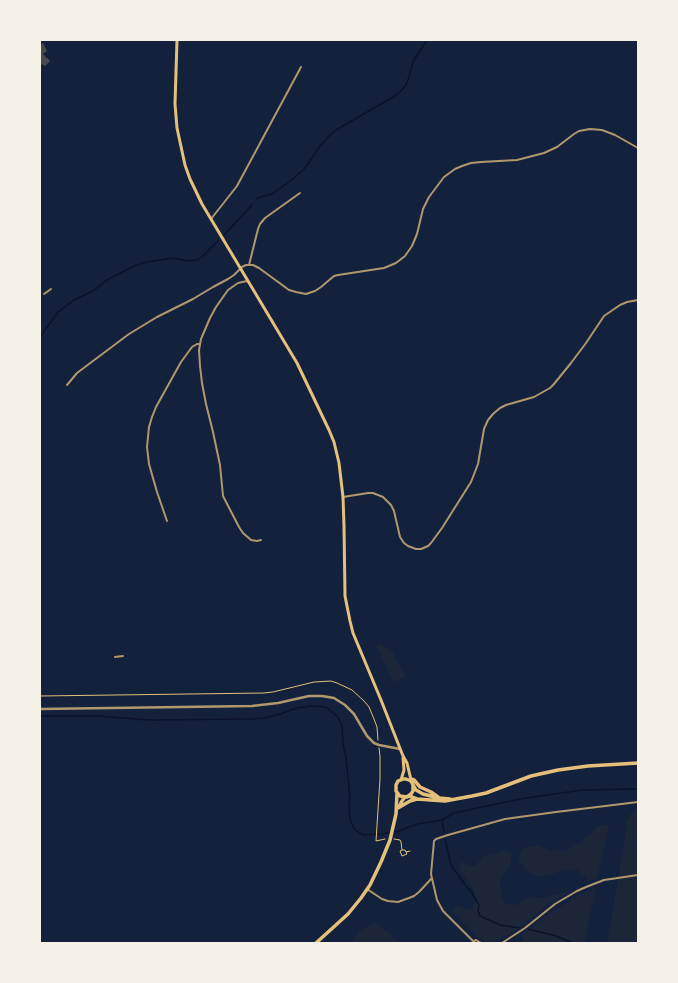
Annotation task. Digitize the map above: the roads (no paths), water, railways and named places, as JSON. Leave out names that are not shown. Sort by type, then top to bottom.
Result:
[{"type":"main road","points":[[177,40],[175,80],[176,123],[185,165],[190,179],[202,204],[297,363],[329,430],[337,454],[343,497],[345,596],[353,633],[407,763],[411,780],[416,790],[428,796],[459,799]]},
{"type":"main road","points":[[396,814],[397,793],[395,789],[396,785],[401,780],[404,770],[403,756]]},
{"type":"main road","points":[[397,793],[400,796],[417,799],[445,801],[486,793],[532,776],[551,771],[588,766],[638,763]]},
{"type":"main road","points":[[401,780],[414,780],[420,787],[439,798]]},
{"type":"main road","points":[[316,943],[348,914],[367,889],[376,873],[387,846],[398,808],[402,801],[413,791],[413,785]]},
{"type":"main road","points":[[398,808],[417,799]]},
{"type":"street","points":[[211,219],[237,186],[301,67]]},
{"type":"street","points":[[67,385],[77,373],[129,334],[157,317],[228,279],[240,268],[246,265],[253,265],[259,268],[289,290],[302,294],[311,292],[321,287],[334,276],[390,266],[402,259],[408,252],[415,239],[423,209],[438,184],[444,177],[462,166],[481,162],[516,160],[544,153],[557,147],[579,131],[590,129],[602,130],[615,135],[638,148]]},
{"type":"street","points":[[249,265],[260,224],[265,218],[300,193]]},
{"type":"street","points":[[248,281],[234,285],[225,294],[216,307],[202,334],[200,344],[200,366],[206,404],[217,449],[223,496],[244,534],[251,540],[261,540]]},
{"type":"street","points":[[44,294],[51,289]]},
{"type":"street","points":[[343,497],[368,493],[373,493],[382,497],[394,510],[400,537],[404,543],[416,549],[421,549],[428,546],[432,543],[471,482],[478,464],[484,429],[493,414],[506,405],[534,397],[550,388],[571,363],[604,316],[620,305],[638,300]]},
{"type":"street","points":[[167,521],[149,464],[149,427],[156,407],[181,362],[192,347],[200,344]]},
{"type":"street","points":[[115,657],[123,656]]},
{"type":"street","points":[[40,709],[252,706],[278,703],[309,696],[322,696],[334,698],[345,705],[354,714],[371,740],[379,745],[400,749]]},
{"type":"street","points":[[481,943],[476,940],[474,942],[446,914],[437,900],[432,878],[434,841],[446,835],[505,819],[638,802]]},
{"type":"street","points":[[502,943],[525,928],[555,904],[586,886],[604,880],[638,874]]},
{"type":"street","points":[[367,889],[382,899],[398,902],[414,896],[432,878]]},
{"type":"waterway","points":[[256,200],[257,198],[272,194],[293,179],[305,168],[320,146],[332,133],[395,96],[402,90],[407,83],[414,60],[427,40]]},
{"type":"waterway","points":[[224,235],[252,205]]},
{"type":"waterway","points":[[40,337],[58,312],[74,300],[93,291],[107,280],[134,266],[147,262],[173,258],[188,261],[197,260],[219,240]]},
{"type":"waterway","points":[[40,716],[98,716],[148,720],[251,719],[265,718],[297,708],[311,706],[326,707],[337,716],[342,725],[350,797],[350,819],[354,829],[363,835],[399,831],[417,824],[442,820],[454,813],[520,799],[582,790],[638,789]]},
{"type":"waterway","points":[[442,820],[444,832]]},
{"type":"waterway","points":[[445,839],[451,865],[479,905],[478,910],[480,916],[500,925],[520,928]]},
{"type":"waterway","points":[[528,929],[556,936],[573,943]]}]
